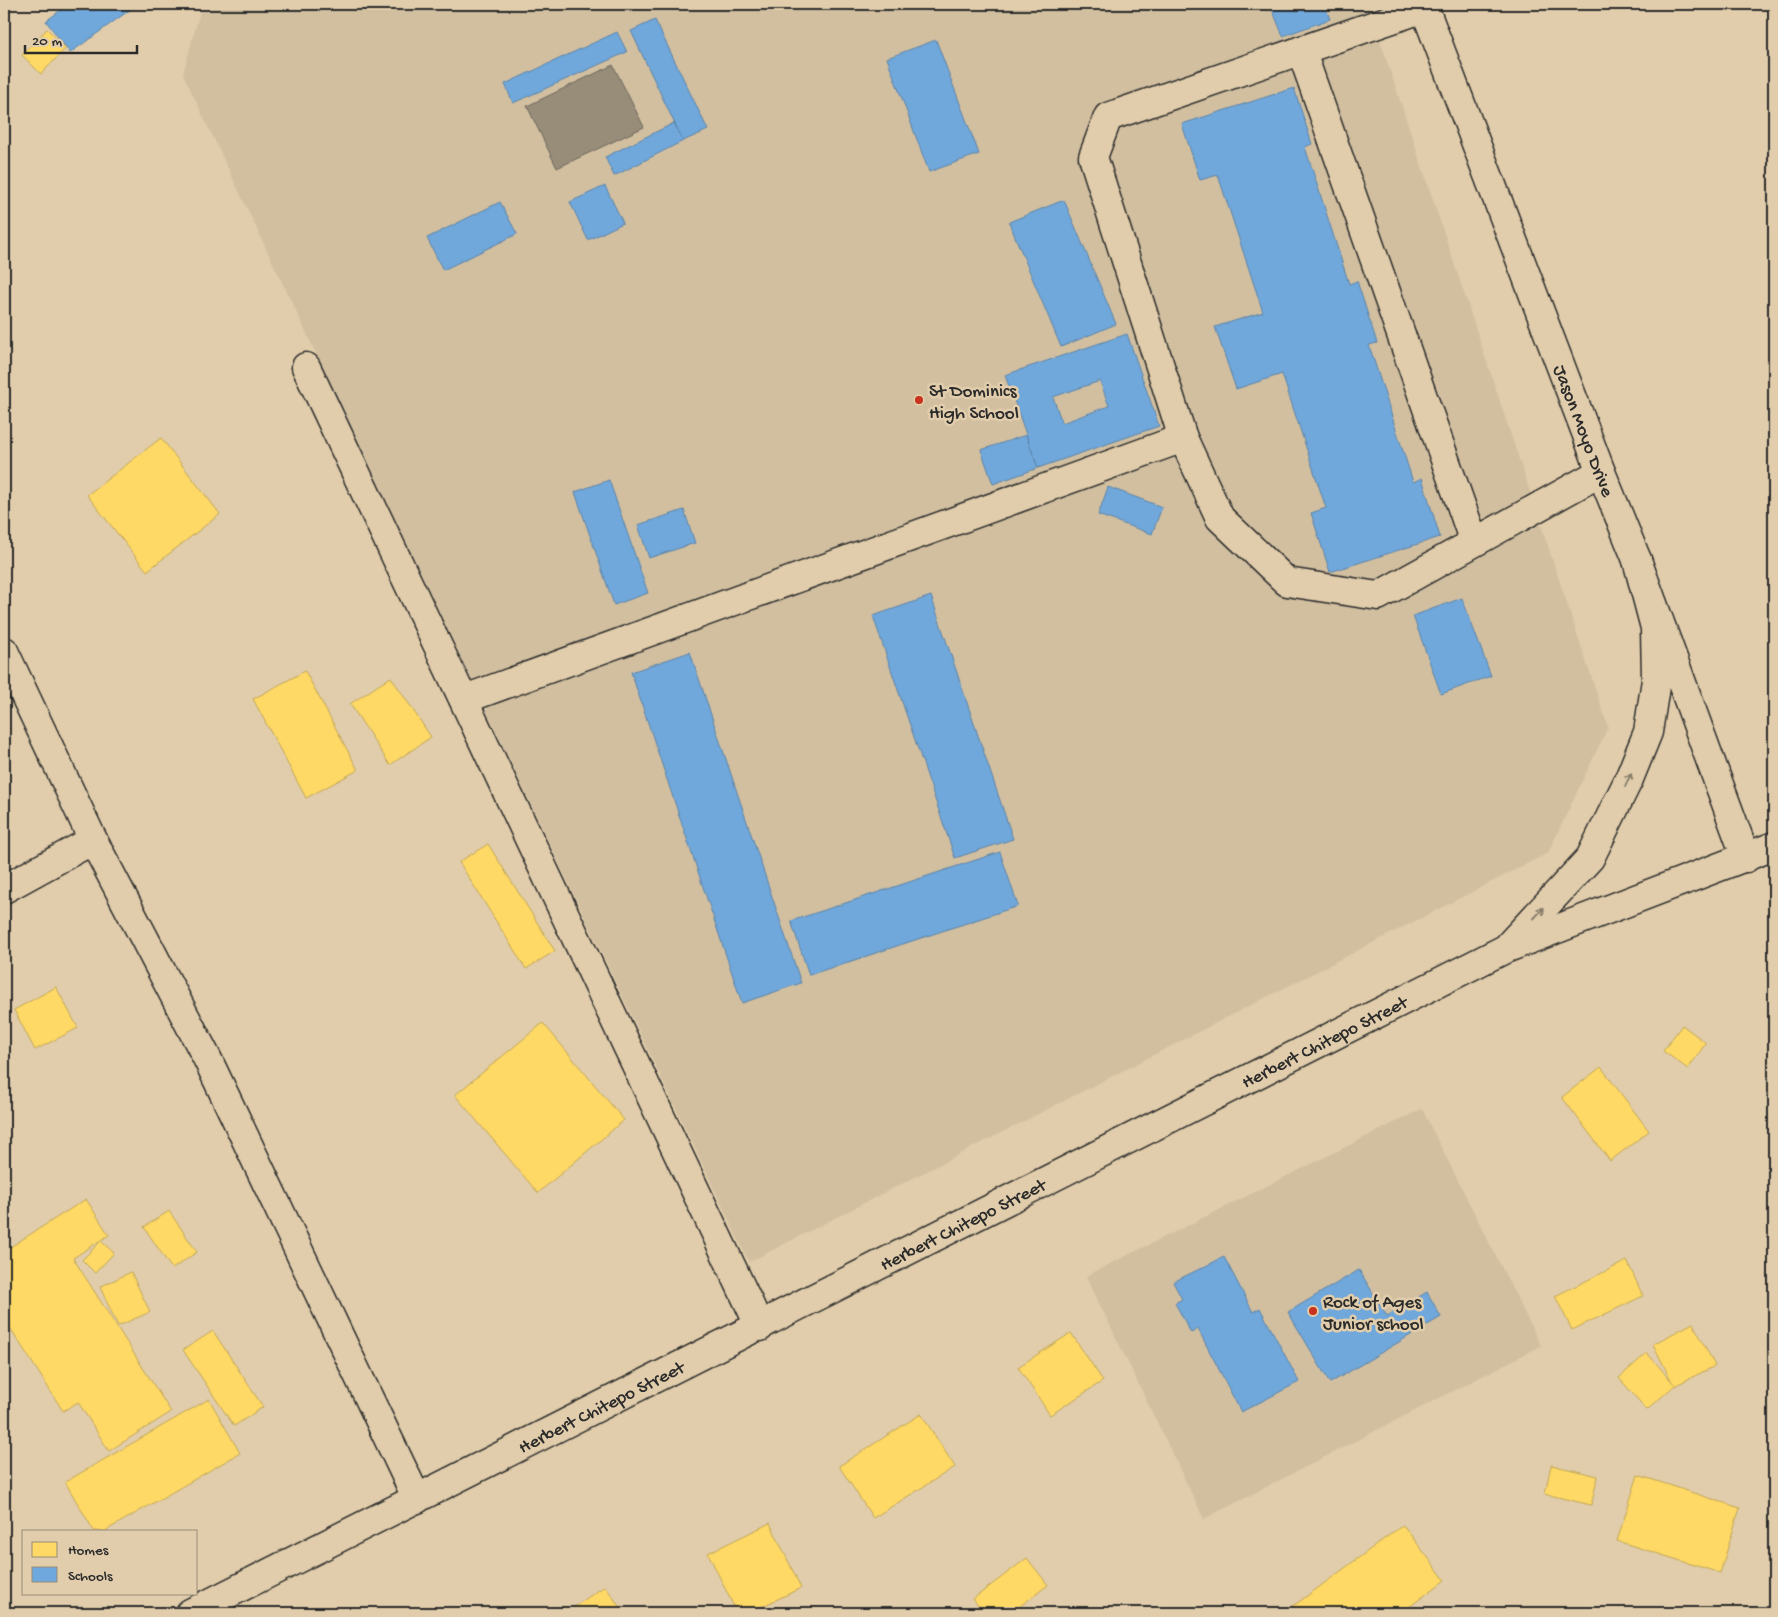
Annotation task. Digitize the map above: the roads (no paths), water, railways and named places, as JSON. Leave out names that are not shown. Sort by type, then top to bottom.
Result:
[{"type":"street","points":[[1424,6],[1108,118],[1093,157],[1183,438],[1220,518],[1287,582],[1378,596],[1601,472]]},
{"type":"street","name":"Jason Moyo Drive","points":[[1424,6],[1601,472],[1637,560],[1746,858]]},
{"type":"street","points":[[1301,50],[1474,542]]},
{"type":"street","points":[[306,367],[465,699],[760,1327]]},
{"type":"street","points":[[465,699],[1183,438]]},
{"type":"street","points":[[1505,949],[1590,858],[1629,779],[1648,732],[1656,680],[1655,628],[1637,560]]},
{"type":"street","points":[[4,651],[93,840],[208,1060],[417,1499]]},
{"type":"street","points":[[4,889],[93,840]]},
{"type":"street","name":"Herbert Chitepo Street","points":[[190,1613],[760,1327],[1505,949],[1774,846]]},
{"type":"place","name":"St Dominics High School","points":[[919,400]]},
{"type":"place","name":"Rock of Ages Junior school","points":[[1313,1311]]}]
